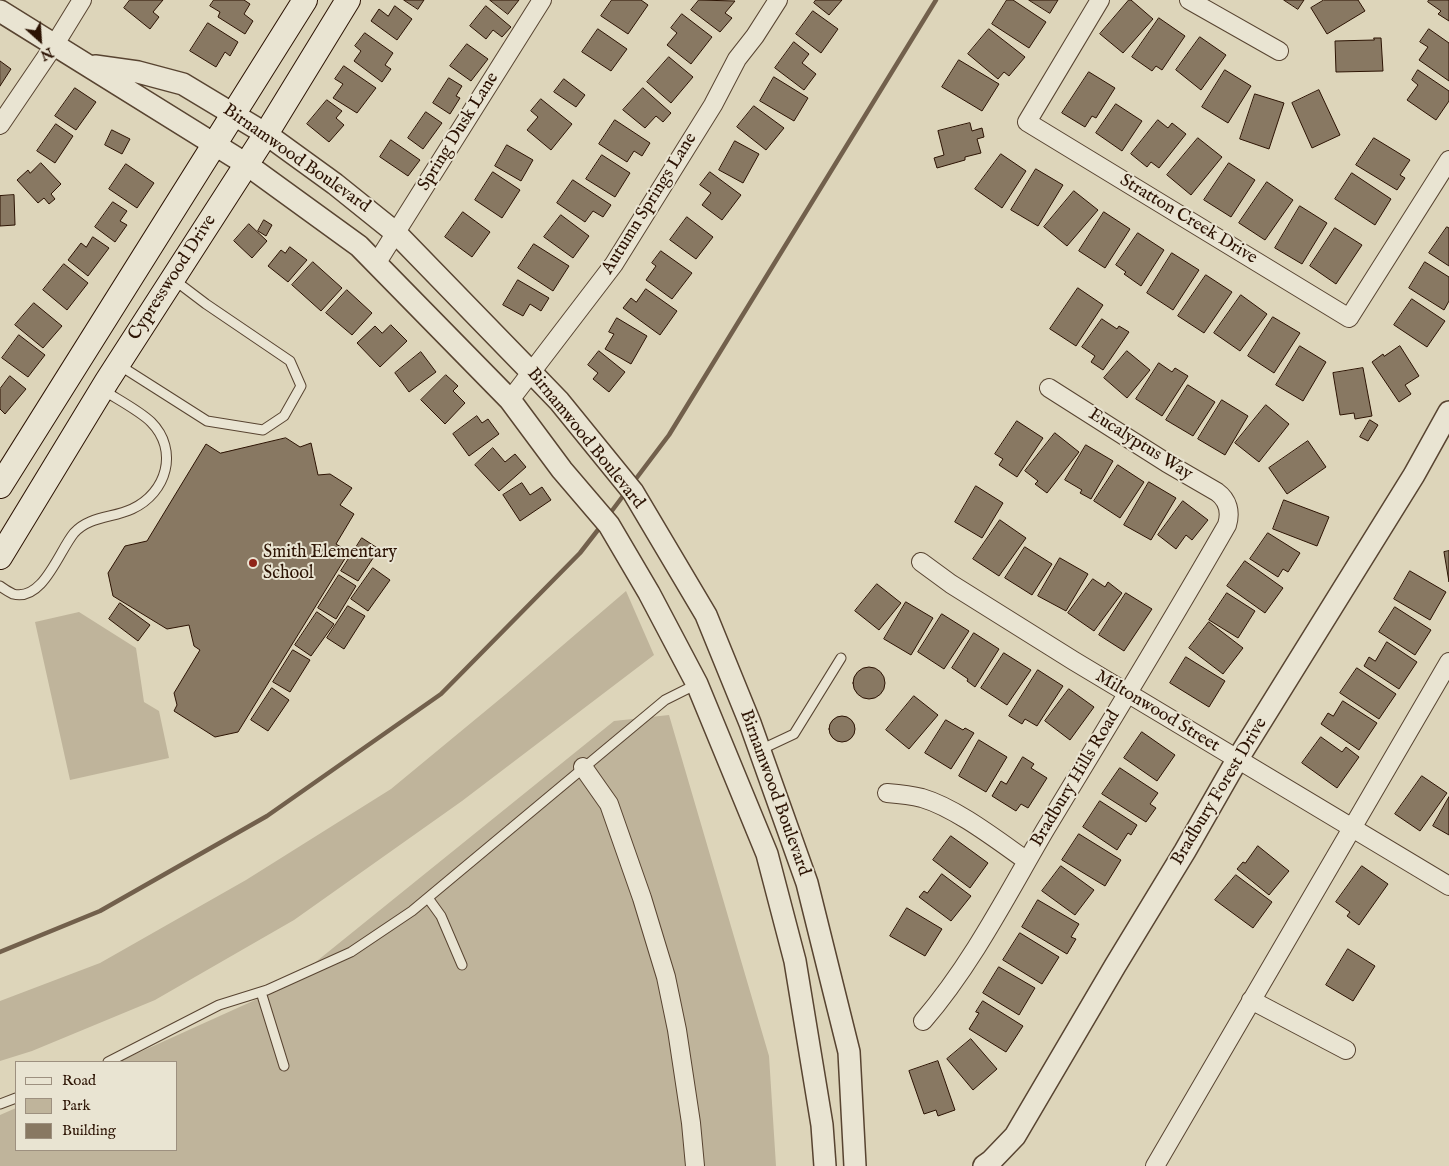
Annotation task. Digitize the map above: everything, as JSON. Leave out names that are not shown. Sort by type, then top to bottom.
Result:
[{"type":"main road","name":"Cypresswood Drive","points":[[0,486],[216,145],[305,0]]},
{"type":"main road","name":"Cypresswood Drive","points":[[0,557],[109,378],[266,134],[348,0]]},
{"type":"main road","points":[[77,363],[109,378]]},
{"type":"street","points":[[0,125],[55,44],[82,0]]},
{"type":"street","name":"Spring Dusk Lane","points":[[376,264],[542,0]]},
{"type":"street","name":"Autumn Springs Lane","points":[[510,400],[614,264],[713,105],[738,59],[778,0]]},
{"type":"street","name":"Stratton Creek Drive","points":[[1100,0],[1027,122],[1349,318],[1449,160]]},
{"type":"street","points":[[1189,0],[1279,51]]},
{"type":"street","name":"Birnamwood Boulevard","points":[[0,11],[246,164],[360,246],[510,400],[562,470],[609,525],[649,593],[697,684],[767,854],[795,961],[822,1125],[825,1166]]},
{"type":"street","name":"Birnamwood Boulevard","points":[[87,65],[138,72],[183,84],[266,134],[335,184],[396,233],[531,372],[559,401],[633,492],[706,616],[760,750],[807,883],[849,1052],[855,1166]]},
{"type":"street","name":"Eucalyptus Way","points":[[1049,388],[1167,463],[1217,492],[1227,505]]},
{"type":"street","name":"Bradbury Forest Drive","points":[[984,1166],[991,1162],[1015,1136],[1237,760],[1414,475],[1449,412]]},
{"type":"street","name":"Bradbury Hills Road","points":[[923,1022],[950,989],[1227,525],[1229,517],[1227,505]]},
{"type":"street","name":"Miltonwood Street","points":[[922,562],[951,584],[1074,661],[1449,886]]},
{"type":"street","points":[[1155,1166],[1449,662]]},
{"type":"street","points":[[583,767],[609,804],[642,898],[666,977],[677,1030],[691,1123],[695,1166]]},
{"type":"street","points":[[888,793],[909,795],[936,804],[1027,860]]},
{"type":"street","points":[[1251,1000],[1346,1050]]},
{"type":"lane","points":[[109,378],[207,421],[263,430],[284,416],[301,386],[290,361],[172,279]]},
{"type":"lane","points":[[0,586],[14,594],[34,591],[44,582],[76,531],[90,521],[131,510],[140,505],[157,489],[164,478],[167,452],[159,432],[109,378]]},
{"type":"lane","points":[[760,750],[794,734],[841,658]]},
{"type":"lane","points":[[110,1061],[219,1005],[261,992],[351,952],[412,911],[665,700],[697,684]]},
{"type":"lane","points":[[428,898],[441,916],[462,965]]},
{"type":"lane","points":[[261,992],[284,1066]]},
{"type":"lane","points":[[0,1104],[15,1098]]},
{"type":"green space","points":[[626,591],[654,655],[462,801],[294,920],[155,1000],[32,1051],[0,1061],[0,1001],[100,963],[246,880],[391,789]]},
{"type":"green space","points":[[79,612],[136,648],[144,702],[159,711],[169,758],[70,780],[35,622]]},
{"type":"green space","points":[[669,715],[769,1056],[776,1166],[0,1166],[0,1115],[15,1108],[15,1151],[178,1151],[178,1061],[120,1061],[286,986],[614,721]]},
{"type":"building","points":[[130,0],[163,0],[153,12],[159,17],[150,29],[124,8]]},
{"type":"building","points":[[214,0],[244,0],[250,4],[244,14],[253,21],[245,34],[218,17],[220,12],[210,6]]},
{"type":"building","points":[[404,0],[424,0],[418,9]]},
{"type":"building","points":[[490,0],[519,0],[508,14]]},
{"type":"building","points":[[612,0],[641,0],[648,5],[628,34],[601,16]]},
{"type":"building","points":[[699,0],[735,1],[725,13],[732,18],[720,32],[691,10]]},
{"type":"building","points":[[816,0],[842,0],[829,15],[814,3]]},
{"type":"building","points":[[1007,0],[1013,0],[1046,22],[1029,48],[992,24]]},
{"type":"building","points":[[1029,0],[1058,0],[1050,13]]},
{"type":"building","points":[[1129,0],[1153,19],[1123,53],[1100,34]]},
{"type":"building","points":[[1284,0],[1304,0],[1298,9]]},
{"type":"building","points":[[1324,0],[1358,0],[1365,11],[1327,34],[1311,8]]},
{"type":"building","points":[[1429,0],[1449,0],[1449,21],[1438,14],[1441,11],[1428,2]]},
{"type":"building","points":[[395,6],[412,19],[397,40],[371,21],[379,9],[388,16]]},
{"type":"building","points":[[486,6],[511,27],[502,37],[493,30],[486,39],[470,26]]},
{"type":"building","points":[[813,11],[838,29],[821,53],[796,34]]},
{"type":"building","points":[[682,14],[712,37],[691,64],[667,45],[677,33],[671,28]]},
{"type":"building","points":[[1159,18],[1185,36],[1162,70],[1156,66],[1152,71],[1132,57]]},
{"type":"building","points":[[208,23],[238,42],[230,56],[225,52],[216,67],[190,51]]},
{"type":"building","points":[[598,29],[627,49],[611,71],[582,52]]},
{"type":"building","points":[[989,29],[1025,57],[1009,76],[1004,72],[998,79],[968,54]]},
{"type":"building","points":[[1429,29],[1449,43],[1449,81],[1419,60],[1428,47],[1420,42]]},
{"type":"building","points":[[365,33],[393,53],[385,65],[391,69],[382,82],[354,61],[361,51],[355,46]]},
{"type":"building","points":[[1200,37],[1226,55],[1201,90],[1176,70]]},
{"type":"building","points":[[1374,38],[1381,38],[1383,71],[1336,72],[1335,41],[1374,40]]},
{"type":"building","points":[[794,42],[809,54],[802,63],[816,74],[804,90],[775,68]]},
{"type":"building","points":[[467,44],[488,59],[471,81],[450,66]]},
{"type":"building","points":[[669,57],[693,77],[671,103],[647,82]]},
{"type":"building","points":[[959,60],[999,84],[982,111],[942,87]]},
{"type":"building","points":[[0,61],[11,69],[0,86]]},
{"type":"building","points":[[344,66],[376,88],[357,113],[333,98],[343,84],[335,79]]},
{"type":"building","points":[[1225,70],[1251,86],[1228,123],[1202,107]]},
{"type":"building","points":[[1418,70],[1449,91],[1449,101],[1436,120],[1407,100],[1418,85],[1412,80]]},
{"type":"building","points":[[1089,72],[1115,88],[1096,118],[1092,116],[1085,127],[1062,113]]},
{"type":"building","points":[[774,77],[808,98],[794,121],[760,101]]},
{"type":"building","points":[[449,78],[462,86],[456,96],[460,98],[450,114],[433,103]]},
{"type":"building","points":[[564,79],[585,95],[576,107],[554,92]]},
{"type":"building","points":[[75,88],[96,102],[76,130],[55,116]]},
{"type":"building","points":[[643,88],[671,113],[663,122],[656,116],[645,128],[623,110]]},
{"type":"building","points":[[1319,90],[1340,135],[1312,148],[1292,103]]},
{"type":"building","points":[[1255,94],[1284,103],[1269,149],[1240,139]]},
{"type":"building","points":[[541,99],[572,124],[551,150],[527,130],[538,117],[531,111]]},
{"type":"building","points":[[327,100],[342,111],[336,118],[344,125],[329,142],[307,124]]},
{"type":"building","points":[[1116,104],[1142,121],[1122,151],[1096,133]]},
{"type":"building","points":[[754,106],[784,128],[766,150],[737,127]]},
{"type":"building","points":[[426,112],[442,123],[423,149],[408,138]]},
{"type":"building","points":[[615,120],[650,143],[642,156],[634,151],[627,162],[599,144]]},
{"type":"building","points":[[1158,120],[1168,128],[1172,123],[1186,134],[1159,168],[1151,162],[1147,167],[1131,154]]},
{"type":"building","points":[[970,123],[972,131],[982,128],[984,137],[977,139],[981,153],[937,168],[934,158],[944,155],[938,131]]},
{"type":"building","points":[[56,124],[73,136],[55,163],[37,151]]},
{"type":"building","points":[[112,130],[130,139],[122,154],[105,145]]},
{"type":"building","points":[[1198,138],[1222,157],[1191,195],[1167,175]]},
{"type":"building","points":[[1374,138],[1410,160],[1400,175],[1405,178],[1397,190],[1356,165]]},
{"type":"building","points":[[391,140],[420,160],[408,176],[380,157]]},
{"type":"building","points":[[735,141],[759,154],[743,183],[719,170]]},
{"type":"building","points":[[507,145],[533,160],[521,181],[495,166]]},
{"type":"building","points":[[1001,154],[1026,171],[1002,208],[975,189]]},
{"type":"building","points":[[602,155],[630,173],[615,197],[586,179]]},
{"type":"building","points":[[41,163],[61,184],[51,194],[55,199],[49,204],[44,198],[38,203],[17,180],[28,170],[30,173]]},
{"type":"building","points":[[1229,163],[1255,180],[1231,217],[1204,200]]},
{"type":"building","points":[[126,164],[154,183],[137,208],[109,189]]},
{"type":"building","points":[[1036,169],[1063,185],[1038,226],[1011,210]]},
{"type":"building","points":[[493,172],[520,190],[502,218],[475,200]]},
{"type":"building","points":[[710,172],[741,195],[722,220],[702,205],[711,193],[700,185]]},
{"type":"building","points":[[1352,173],[1391,199],[1375,225],[1335,199]]},
{"type":"building","points":[[573,180],[611,205],[603,217],[593,211],[585,222],[557,203]]},
{"type":"building","points":[[1267,182],[1293,200],[1265,240],[1239,223]]},
{"type":"building","points":[[1074,191],[1098,210],[1067,246],[1044,227]]},
{"type":"building","points":[[14,195],[15,225],[0,226],[0,196]]},
{"type":"building","points":[[113,202],[127,211],[120,221],[127,225],[115,242],[95,227]]},
{"type":"building","points":[[1300,206],[1327,223],[1302,264],[1275,248]]},
{"type":"building","points":[[463,212],[490,232],[472,257],[445,237]]},
{"type":"building","points":[[1104,212],[1130,229],[1105,268],[1079,251]]},
{"type":"building","points":[[561,215],[589,236],[573,258],[544,237]]},
{"type":"building","points":[[687,217],[713,237],[696,259],[670,240]]},
{"type":"building","points":[[264,220],[272,225],[266,236],[258,231]]},
{"type":"building","points":[[249,224],[267,241],[252,258],[234,241]]},
{"type":"building","points":[[1447,227],[1449,228],[1449,266],[1429,253]]},
{"type":"building","points":[[1335,228],[1362,245],[1336,284],[1310,266]]},
{"type":"building","points":[[1138,233],[1164,250],[1141,286],[1124,274],[1126,272],[1116,265]]},
{"type":"building","points":[[93,237],[109,248],[88,276],[68,260],[81,243],[86,247]]},
{"type":"building","points":[[534,244],[569,266],[553,291],[518,268]]},
{"type":"building","points":[[290,247],[307,260],[288,282],[268,266],[281,250],[285,253]]},
{"type":"building","points":[[661,251],[692,273],[672,299],[646,280],[656,266],[652,263]]},
{"type":"building","points":[[1172,253],[1199,270],[1173,310],[1147,293]]},
{"type":"building","points":[[313,262],[342,288],[321,311],[292,285]]},
{"type":"building","points":[[1425,262],[1449,277],[1449,301],[1444,310],[1409,288]]},
{"type":"building","points":[[64,264],[88,283],[67,310],[43,290]]},
{"type":"building","points":[[1206,275],[1232,292],[1204,333],[1178,316]]},
{"type":"building","points":[[518,280],[549,298],[541,311],[530,304],[523,316],[503,305]]},
{"type":"building","points":[[1078,288],[1103,305],[1076,346],[1050,329]]},
{"type":"building","points":[[646,289],[677,311],[660,335],[623,308],[631,298],[636,302]]},
{"type":"building","points":[[347,290],[372,313],[352,335],[326,313]]},
{"type":"building","points":[[1241,295],[1267,314],[1240,351],[1214,333]]},
{"type":"building","points":[[1412,299],[1445,321],[1427,347],[1394,325]]},
{"type":"building","points":[[34,303],[62,326],[43,348],[15,325]]},
{"type":"building","points":[[1273,317],[1300,333],[1274,373],[1248,356]]},
{"type":"building","points":[[617,318],[647,336],[631,364],[605,349],[614,334],[609,332]]},
{"type":"building","points":[[1102,319],[1117,329],[1119,326],[1129,332],[1103,370],[1091,362],[1095,356],[1082,347]]},
{"type":"building","points":[[391,325],[407,341],[380,367],[357,343],[375,326],[382,333]]},
{"type":"building","points":[[19,335],[45,355],[28,377],[2,358]]},
{"type":"building","points":[[1300,346],[1326,362],[1303,401],[1276,385]]},
{"type":"building","points":[[1400,346],[1419,376],[1405,385],[1411,394],[1399,402],[1372,362]]},
{"type":"building","points":[[599,351],[625,372],[609,392],[593,379],[598,373],[588,365]]},
{"type":"building","points":[[1127,351],[1150,370],[1127,398],[1104,378]]},
{"type":"building","points":[[421,352],[436,372],[409,392],[395,373]]},
{"type":"building","points":[[1159,363],[1172,372],[1175,368],[1188,376],[1162,416],[1136,399]]},
{"type":"building","points":[[1363,368],[1372,416],[1355,419],[1354,413],[1340,415],[1333,373]]},
{"type":"building","points":[[446,375],[458,386],[453,391],[465,403],[445,424],[421,400]]},
{"type":"building","points":[[10,376],[26,389],[5,414],[0,409],[0,389]]},
{"type":"building","points":[[1188,385],[1215,402],[1193,436],[1166,420]]},
{"type":"building","points":[[1222,400],[1248,416],[1225,455],[1198,439]]},
{"type":"building","points":[[1266,405],[1289,424],[1259,462],[1235,443]]},
{"type":"building","points":[[477,416],[482,423],[488,419],[499,434],[469,456],[453,434]]},
{"type":"building","points":[[1370,420],[1378,425],[1368,441],[1360,437]]},
{"type":"building","points":[[1017,421],[1043,438],[1017,477],[999,465],[1003,459],[995,454]]},
{"type":"building","points":[[1055,433],[1079,452],[1047,493],[1035,484],[1038,481],[1025,471]]},
{"type":"building","points":[[286,438],[300,447],[311,443],[318,475],[330,474],[352,488],[340,505],[354,514],[336,544],[349,552],[238,732],[215,737],[174,711],[177,705],[174,693],[200,650],[194,646],[189,625],[167,629],[113,596],[108,573],[125,546],[147,541],[206,444],[220,453]]},
{"type":"building","points":[[1308,441],[1326,467],[1287,494],[1269,468]]},
{"type":"building","points":[[1086,445],[1113,461],[1091,499],[1080,493],[1082,490],[1065,480]]},
{"type":"building","points":[[493,448],[505,462],[515,454],[526,467],[499,491],[475,465]]},
{"type":"building","points":[[1118,465],[1144,482],[1120,518],[1094,501]]},
{"type":"building","points":[[1149,482],[1176,498],[1151,540],[1124,525]]},
{"type":"building","points":[[522,483],[530,495],[542,487],[551,500],[520,521],[503,495]]},
{"type":"building","points":[[976,486],[1003,503],[982,538],[955,522]]},
{"type":"building","points":[[1284,500],[1329,517],[1317,546],[1273,529]]},
{"type":"building","points":[[1183,501],[1208,520],[1192,540],[1186,535],[1176,549],[1158,535]]},
{"type":"building","points":[[1000,520],[1026,538],[999,576],[973,559]]},
{"type":"building","points":[[1268,533],[1300,553],[1288,572],[1283,569],[1278,577],[1250,559]]},
{"type":"building","points":[[362,538],[379,549],[358,581],[341,571]]},
{"type":"building","points":[[1025,547],[1052,564],[1032,595],[1005,578]]},
{"type":"building","points":[[1449,551],[1449,582],[1444,552]]},
{"type":"building","points":[[1060,558],[1088,574],[1066,611],[1038,596]]},
{"type":"building","points":[[1245,561],[1283,588],[1265,613],[1227,586]]},
{"type":"building","points":[[373,568],[390,580],[368,611],[351,599]]},
{"type":"building","points":[[1410,571],[1446,592],[1430,620],[1394,599]]},
{"type":"building","points":[[339,575],[356,586],[336,619],[318,608]]},
{"type":"building","points":[[1093,579],[1105,587],[1108,582],[1122,593],[1094,631],[1068,613]]},
{"type":"building","points":[[877,584],[901,603],[879,630],[855,611]]},
{"type":"building","points":[[1126,593],[1152,609],[1124,651],[1099,635]]},
{"type":"building","points":[[1227,593],[1255,611],[1238,638],[1209,620]]},
{"type":"building","points":[[906,602],[933,618],[911,655],[884,639]]},
{"type":"building","points":[[120,603],[150,625],[138,641],[109,619]]},
{"type":"building","points":[[348,606],[365,616],[344,649],[327,638]]},
{"type":"building","points":[[1395,607],[1431,630],[1415,655],[1379,632]]},
{"type":"building","points":[[317,612],[334,624],[311,656],[295,645]]},
{"type":"building","points":[[942,614],[969,631],[944,669],[918,652]]},
{"type":"building","points":[[1209,622],[1243,648],[1223,674],[1189,648]]},
{"type":"building","points":[[974,633],[999,649],[975,687],[967,681],[968,679],[952,668]]},
{"type":"building","points":[[1387,642],[1417,662],[1399,689],[1364,666],[1369,657],[1375,661]]},
{"type":"building","points":[[293,650],[310,660],[290,692],[273,682]]},
{"type":"building","points":[[1004,653],[1031,670],[1007,705],[981,688]]},
{"type":"building","points":[[1186,657],[1225,681],[1209,707],[1170,683]]},
{"type":"building","points":[[869,667],[875,668],[880,672],[884,677],[884,689],[880,694],[875,698],[869,699],[863,698],[858,694],[854,689],[853,683],[854,677],[858,672],[863,668]]},
{"type":"building","points":[[1357,668],[1396,694],[1379,719],[1340,693]]},
{"type":"building","points":[[1038,670],[1063,686],[1037,726],[1025,719],[1022,724],[1009,716]]},
{"type":"building","points":[[272,688],[289,700],[268,731],[251,720]]},
{"type":"building","points":[[1069,689],[1094,707],[1070,740],[1045,721]]},
{"type":"building","points":[[914,696],[938,715],[909,749],[886,730]]},
{"type":"building","points":[[1343,701],[1377,723],[1359,750],[1321,724],[1328,713],[1333,716]]},
{"type":"building","points":[[842,716],[851,720],[855,729],[851,738],[842,742],[833,738],[829,729],[833,720]]},
{"type":"building","points":[[946,720],[963,730],[965,728],[974,733],[951,769],[925,753]]},
{"type":"building","points":[[1142,732],[1175,755],[1157,781],[1124,758]]},
{"type":"building","points":[[1321,737],[1342,752],[1346,747],[1359,757],[1337,788],[1302,763]]},
{"type":"building","points":[[979,740],[1007,757],[986,792],[959,776]]},
{"type":"building","points":[[1023,757],[1034,764],[1031,768],[1047,778],[1028,808],[1021,804],[1016,811],[992,796],[1001,781],[1006,784]]},
{"type":"building","points":[[1120,768],[1158,793],[1150,804],[1156,808],[1146,822],[1102,794]]},
{"type":"building","points":[[1422,776],[1447,793],[1420,831],[1395,814]]},
{"type":"building","points":[[1449,797],[1449,835],[1433,826]]},
{"type":"building","points":[[1100,801],[1137,825],[1131,835],[1128,833],[1117,850],[1083,827]]},
{"type":"building","points":[[1079,834],[1121,860],[1105,886],[1062,860]]},
{"type":"building","points":[[951,836],[988,863],[970,888],[933,860]]},
{"type":"building","points":[[1258,846],[1289,871],[1269,895],[1237,869],[1243,862],[1245,863]]},
{"type":"building","points":[[1061,866],[1094,890],[1075,915],[1042,891]]},
{"type":"building","points":[[1362,866],[1388,884],[1359,925],[1347,916],[1350,912],[1336,902]]},
{"type":"building","points":[[942,874],[971,896],[951,921],[919,897],[924,891],[927,893]]},
{"type":"building","points":[[1236,875],[1272,902],[1253,928],[1215,900]]},
{"type":"building","points":[[1038,900],[1079,924],[1071,937],[1076,939],[1067,954],[1022,927]]},
{"type":"building","points":[[907,908],[942,929],[925,956],[890,936]]},
{"type":"building","points":[[1020,933],[1059,957],[1042,984],[1003,960]]},
{"type":"building","points":[[1348,949],[1375,966],[1353,1001],[1326,985]]},
{"type":"building","points":[[999,967],[1035,988],[1019,1015],[983,993]]},
{"type":"building","points":[[983,1001],[1023,1026],[1006,1052],[969,1029],[979,1013],[976,1012]]},
{"type":"building","points":[[971,1039],[997,1069],[973,1090],[947,1059]]},
{"type":"building","points":[[938,1061],[955,1110],[938,1116],[936,1110],[924,1114],[909,1071]]},
{"type":"waterway","points":[[632,484],[669,435],[936,0]]},
{"type":"waterway","points":[[608,516],[626,492]]},
{"type":"waterway","points":[[0,952],[100,911],[267,816],[441,694],[580,553],[601,526]]},
{"type":"place","name":"Smith Elementary School","points":[[253,563]]}]
